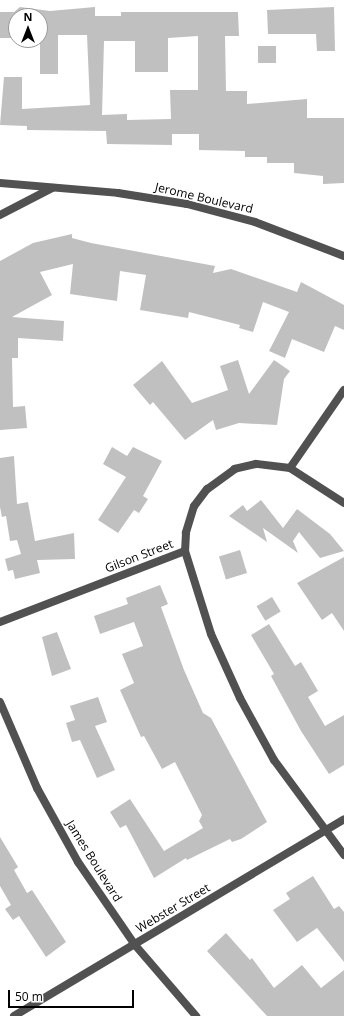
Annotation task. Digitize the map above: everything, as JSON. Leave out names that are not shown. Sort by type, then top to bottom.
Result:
[{"type":"street","name":"Jerome Boulevard","points":[[0,183],[118,192],[187,204],[255,222],[344,256]]},
{"type":"street","points":[[0,215],[53,188]]},
{"type":"street","points":[[344,390],[290,468],[344,503]]},
{"type":"street","name":"Gilson Street","points":[[0,622],[185,551],[186,533],[194,506],[206,489],[223,476],[256,464],[290,468]]},
{"type":"street","points":[[185,551],[211,634],[240,698],[274,760],[324,831],[344,855]]},
{"type":"street","name":"James Boulevard","points":[[0,702],[52,815],[78,862],[135,945],[196,1016]]},
{"type":"street","name":"Webster Street","points":[[14,1016],[344,819]]},
{"type":"building","points":[[95,7],[95,16],[121,16],[121,12],[238,12],[239,36],[225,36],[226,91],[247,91],[247,104],[307,99],[307,118],[344,118],[344,183],[323,184],[323,176],[294,173],[294,163],[267,163],[267,157],[245,157],[245,151],[199,150],[199,134],[172,134],[172,145],[107,144],[106,131],[27,130],[27,126],[0,125],[4,77],[22,77],[22,109],[90,105],[87,35],[58,35],[58,74],[40,74],[40,48],[48,48],[48,11]],"holes":[[[198,36],[198,90],[170,90],[171,119],[127,120],[127,114],[102,115],[104,41],[135,41],[135,72],[168,72],[168,38]]]},
{"type":"building","points":[[334,7],[335,51],[317,51],[316,34],[268,34],[267,10]]},
{"type":"building","points":[[0,12],[8,12],[8,38],[0,38]]},
{"type":"building","points":[[258,46],[276,46],[276,63],[258,63]]},
{"type":"building","points":[[72,234],[72,238],[91,243],[215,266],[213,273],[231,269],[297,292],[301,282],[344,305],[344,330],[335,326],[324,352],[292,339],[285,358],[269,351],[289,312],[263,302],[253,332],[239,328],[240,325],[189,312],[188,318],[140,310],[146,275],[120,271],[117,301],[70,294],[73,264],[40,272],[52,295],[12,317],[64,321],[63,341],[18,338],[18,358],[12,358],[13,407],[25,406],[27,428],[0,430],[0,261],[33,243]]},
{"type":"building","points":[[238,360],[249,394],[274,360],[290,371],[284,379],[277,425],[239,423],[216,430],[213,420],[185,440],[153,402],[150,405],[133,385],[162,361],[192,403],[228,390],[220,366]]},
{"type":"building","points":[[112,447],[127,456],[133,447],[162,461],[143,496],[148,499],[139,513],[134,510],[118,533],[98,520],[126,477],[103,464]]},
{"type":"building","points":[[14,456],[17,504],[28,502],[35,541],[74,533],[75,559],[37,560],[40,573],[15,579],[13,570],[8,571],[5,559],[21,554],[17,540],[10,541],[6,516],[2,517],[0,507],[0,458]]},
{"type":"building","points":[[261,500],[283,528],[297,509],[330,534],[344,551],[320,558],[299,532],[293,541],[298,553],[263,528],[267,542],[229,516],[243,505],[247,511]]},
{"type":"building","points":[[240,550],[247,573],[226,579],[219,556]]},
{"type":"building","points":[[344,557],[344,631],[332,613],[322,620],[297,583]]},
{"type":"building","points":[[160,585],[168,604],[161,607],[184,670],[203,713],[211,718],[267,822],[241,839],[232,842],[230,839],[187,860],[186,858],[154,878],[126,825],[120,828],[110,812],[130,799],[164,851],[203,828],[199,821],[202,815],[175,762],[162,769],[144,736],[141,737],[120,690],[134,683],[122,654],[143,646],[134,622],[100,634],[94,616],[128,604],[126,598]]},
{"type":"building","points":[[272,597],[281,612],[265,621],[257,606]]},
{"type":"building","points":[[269,624],[295,666],[301,662],[318,691],[308,697],[325,726],[344,715],[344,765],[329,774],[301,731],[271,676],[274,674],[251,635]]},
{"type":"building","points":[[57,632],[71,669],[52,676],[42,637]]},
{"type":"building","points":[[98,697],[107,722],[95,726],[115,770],[97,778],[80,740],[72,742],[66,723],[75,720],[70,706]]},
{"type":"building","points":[[0,837],[18,867],[14,870],[27,893],[32,890],[66,942],[46,957],[19,916],[13,920],[5,909],[11,905],[0,886]]},
{"type":"building","points":[[313,876],[334,909],[339,906],[344,912],[344,962],[317,928],[297,942],[273,910],[290,899],[286,893]]},
{"type":"building","points":[[226,933],[250,960],[252,958],[274,988],[302,965],[321,988],[344,970],[344,1016],[267,1016],[207,951]]}]
